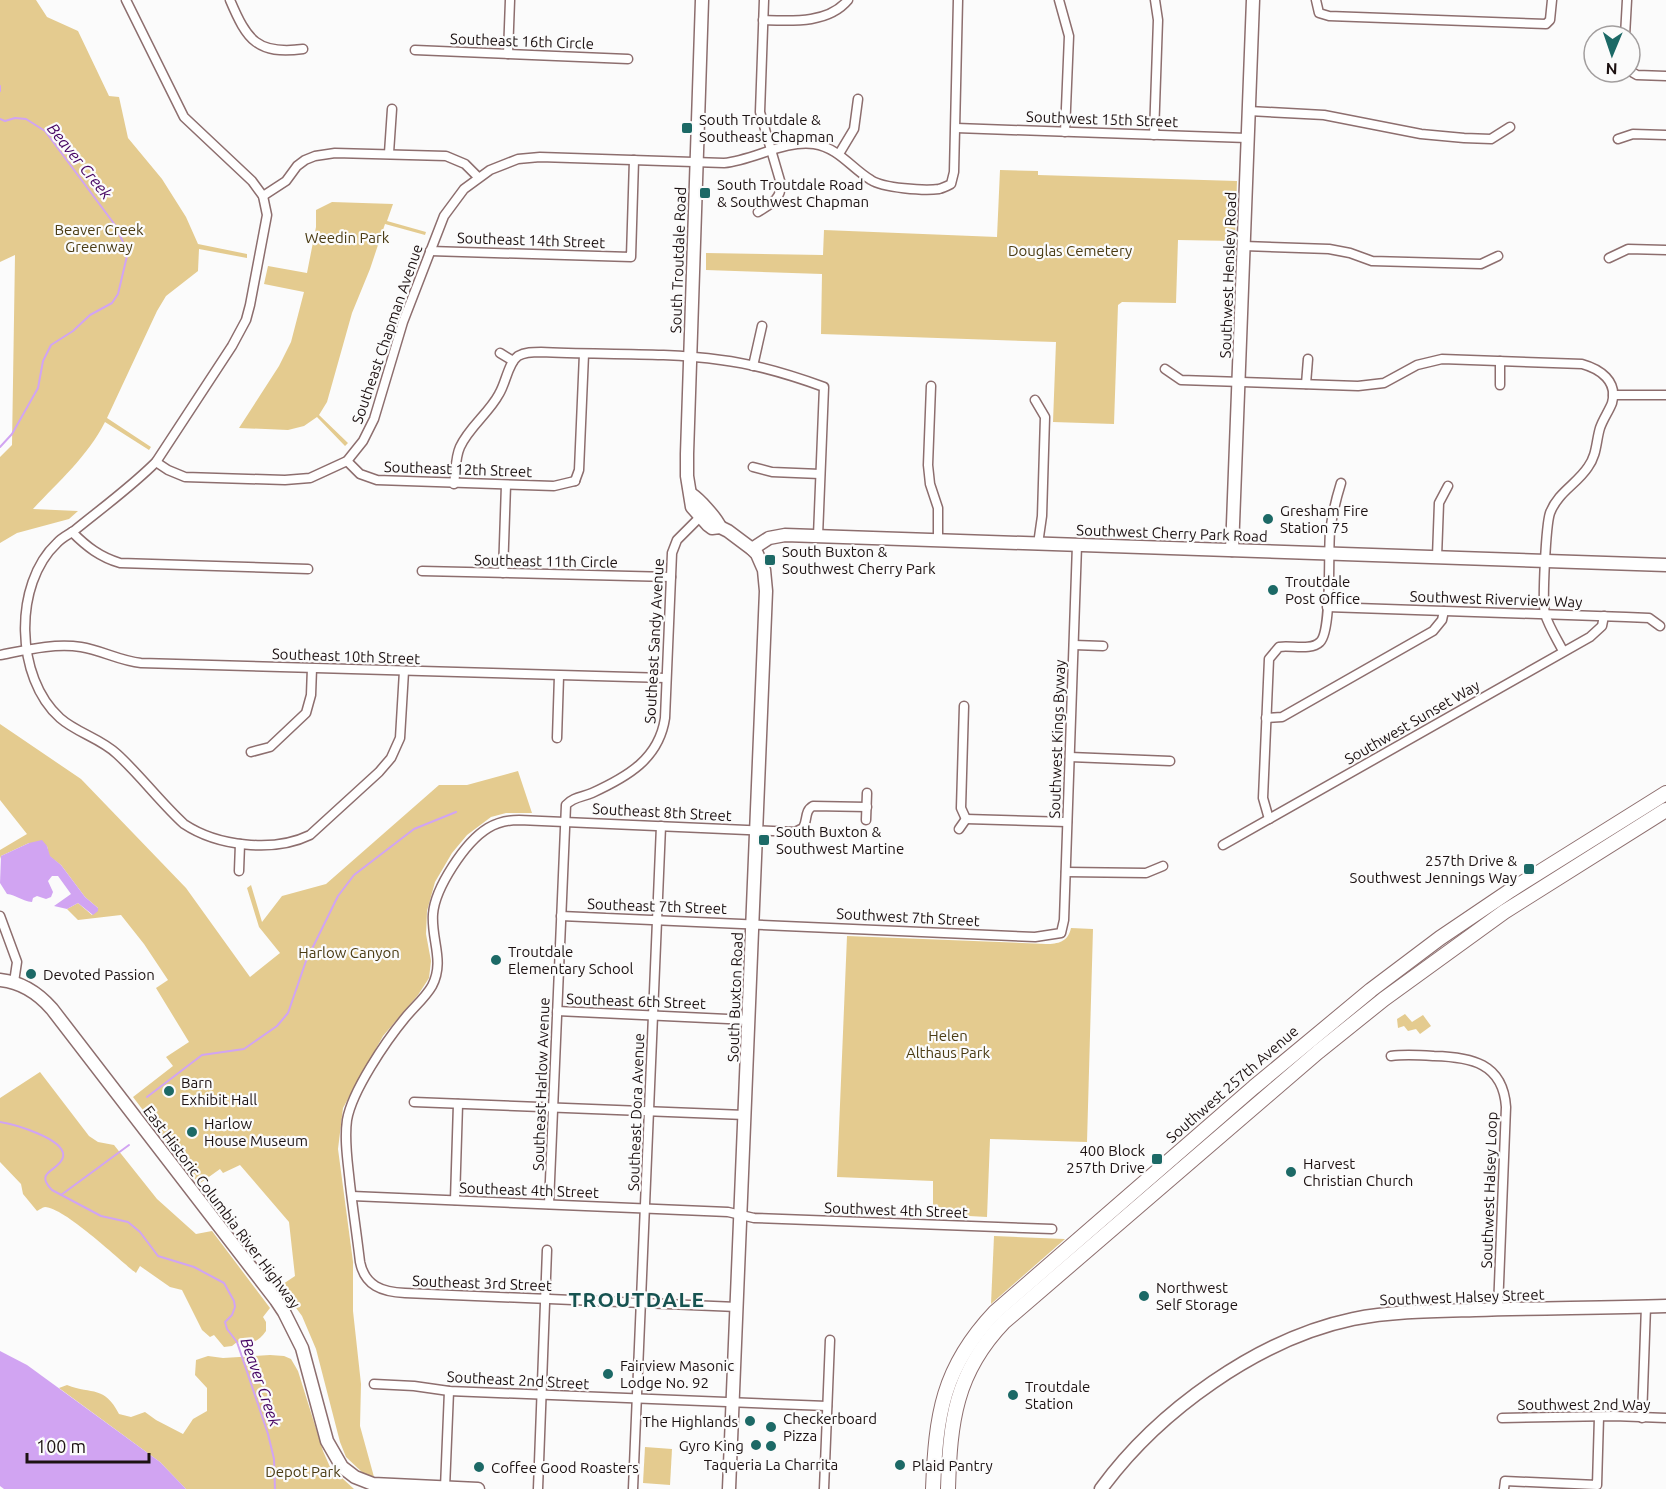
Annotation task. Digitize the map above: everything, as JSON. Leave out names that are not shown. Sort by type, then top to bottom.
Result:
[{"type":"main road","name":"Southwest 257th Avenue","points":[[933,1489],[936,1430],[942,1401],[952,1374],[967,1346],[995,1312],[1254,1087],[1380,983],[1440,938],[1511,890],[1666,793]]},
{"type":"main road","name":"Southwest 257th Avenue","points":[[948,1489],[950,1437],[960,1392],[980,1353],[1005,1322],[1318,1052],[1384,999],[1521,901],[1666,810]]},
{"type":"street","points":[[126,0],[184,117],[252,181],[266,206],[266,224],[246,320],[226,355],[156,462],[57,542],[37,570],[29,592],[26,610],[27,650],[32,674],[39,691],[60,718],[110,747],[184,824],[209,837],[240,844],[287,843],[310,835],[380,772],[391,758],[400,738],[404,671]]},
{"type":"street","points":[[230,0],[248,36],[257,44],[274,50],[303,49]]},
{"type":"street","points":[[508,54],[510,0]]},
{"type":"street","name":"South Troutdale Road","points":[[699,518],[689,502],[691,494],[686,469],[702,0]]},
{"type":"street","points":[[758,212],[777,199],[781,193],[781,184],[760,112],[764,0]]},
{"type":"street","points":[[763,20],[810,19],[835,12],[848,0]]},
{"type":"street","points":[[858,99],[854,129],[840,154],[871,180],[881,185],[939,189],[951,184],[954,172],[956,128],[958,0]]},
{"type":"street","points":[[1059,0],[1069,36],[1065,132]]},
{"type":"street","points":[[1154,135],[1158,20],[1155,0]]},
{"type":"street","name":"Southwest Hensley Road","points":[[1232,550],[1253,0]]},
{"type":"street","points":[[1316,0],[1319,13],[1329,16],[1546,24],[1550,21],[1552,0]]},
{"type":"street","points":[[1626,24],[1627,0]]},
{"type":"street","name":"Southeast 16th Circle","points":[[415,50],[628,59]]},
{"type":"street","points":[[1642,75],[1666,75]]},
{"type":"street","points":[[389,153],[392,109]]},
{"type":"street","points":[[1249,111],[1324,115],[1421,134],[1464,138],[1491,139],[1510,127]]},
{"type":"street","name":"Southwest 15th Street","points":[[956,128],[1247,138]]},
{"type":"street","points":[[1618,139],[1634,134],[1666,135]]},
{"type":"street","name":"Southeast Chapman Avenue","points":[[156,462],[185,477],[285,480],[310,478],[347,461],[363,441],[374,418],[403,322],[444,216],[464,189],[478,177],[499,165],[528,158],[733,162],[799,144],[823,146],[840,154]]},
{"type":"street","points":[[262,196],[286,181],[297,166],[315,156],[335,153],[446,156],[465,164],[478,177]]},
{"type":"street","name":"Southeast 14th Street","points":[[430,250],[631,257],[634,160]]},
{"type":"street","points":[[1244,246],[1329,249],[1372,261],[1481,264],[1498,256]]},
{"type":"street","points":[[1609,258],[1628,249],[1666,250]]},
{"type":"street","points":[[753,366],[762,326]]},
{"type":"street","points":[[454,484],[461,444],[494,402],[513,361],[519,355],[527,352],[723,360],[753,366],[824,387],[818,536]]},
{"type":"street","points":[[500,353],[513,361]]},
{"type":"street","name":"Southeast 12th Street","points":[[347,461],[360,474],[369,478],[454,484],[554,486],[578,483],[584,354]]},
{"type":"street","points":[[1306,384],[1308,359]]},
{"type":"street","points":[[1165,369],[1181,380],[1374,385],[1392,380],[1417,365],[1442,359],[1582,364],[1604,374],[1611,383],[1613,394],[1599,430],[1593,460],[1581,476],[1561,494],[1551,510],[1547,525],[1545,613],[1563,651]]},
{"type":"street","points":[[1500,361],[1500,385]]},
{"type":"street","points":[[931,386],[928,465],[930,484],[938,508],[938,540]]},
{"type":"street","points":[[1613,394],[1666,395]]},
{"type":"street","points":[[1035,400],[1045,417],[1042,516],[1038,544]]},
{"type":"street","points":[[753,467],[772,472],[820,474]]},
{"type":"street","points":[[1269,819],[1263,798],[1268,664],[1270,655],[1279,647],[1307,647],[1319,644],[1325,632],[1330,532],[1341,483]]},
{"type":"street","points":[[502,573],[506,485]]},
{"type":"street","points":[[1437,557],[1439,504],[1448,486]]},
{"type":"street","name":"South Buxton Road","points":[[691,494],[699,499],[706,510],[717,520],[720,527]]},
{"type":"street","name":"South Buxton Road","points":[[699,518],[712,528],[720,527],[740,538],[757,554],[764,570],[766,591],[729,1489]]},
{"type":"street","name":"Southeast Sandy Avenue","points":[[565,822],[566,805],[569,801],[594,792],[638,767],[654,751],[663,730],[670,577],[674,545],[684,531],[699,518]]},
{"type":"street","points":[[72,532],[88,549],[120,563],[308,569]]},
{"type":"street","name":"Southwest Cherry Park Road","points":[[752,549],[776,536],[818,536],[1666,565]]},
{"type":"street","name":"Southwest Kings Byway","points":[[1061,933],[1064,920],[1066,872],[1077,545]]},
{"type":"street","name":"Southeast 11th Circle","points":[[422,571],[670,577]]},
{"type":"street","name":"Southwest Riverview Way","points":[[1328,607],[1649,618],[1660,626]]},
{"type":"street","points":[[1266,718],[1282,717],[1433,631],[1442,620],[1444,611]]},
{"type":"street","name":"Southwest Sunset Way","points":[[1223,845],[1598,631],[1604,621],[1604,616]]},
{"type":"street","points":[[1074,645],[1103,646]]},
{"type":"street","name":"Southeast 10th Street","points":[[0,655],[52,646],[81,647],[122,660],[141,663],[666,678]]},
{"type":"street","points":[[251,752],[270,747],[306,713],[311,695],[312,668]]},
{"type":"street","points":[[557,738],[560,676]]},
{"type":"street","points":[[964,706],[961,808],[966,819]]},
{"type":"street","points":[[1070,757],[1170,761]]},
{"type":"street","points":[[866,819],[867,793]]},
{"type":"street","name":"Southeast 8th Street","points":[[565,822],[800,831],[805,825],[809,808],[813,806],[867,807]]},
{"type":"street","points":[[966,819],[1067,822]]},
{"type":"street","points":[[959,829],[966,819]]},
{"type":"street","points":[[352,1196],[346,1144],[349,1111],[358,1091],[390,1038],[433,984],[438,959],[432,916],[436,895],[444,880],[477,837],[496,824],[514,820],[565,822]]},
{"type":"street","name":"Southeast Harlow Avenue","points":[[549,1204],[565,822]]},
{"type":"street","name":"Southeast Dora Avenue","points":[[633,1489],[661,826]]},
{"type":"street","points":[[239,871],[240,844]]},
{"type":"street","points":[[1066,872],[1146,873],[1163,866]]},
{"type":"street","points":[[0,916],[17,962],[14,982]]},
{"type":"street","name":"Southeast 7th Street","points":[[561,916],[753,923]]},
{"type":"street","name":"Southwest 7th Street","points":[[753,923],[1035,937],[1061,933]]},
{"type":"street","name":"East Historic Columbia River Highway","points":[[0,980],[14,982],[35,993],[52,1009],[276,1299],[302,1348],[327,1441],[342,1467],[355,1477],[373,1484],[478,1489]]},
{"type":"street","name":"Southeast 6th Street","points":[[557,1011],[749,1020]]},
{"type":"street","name":"Southwest Halsey Loop","points":[[1391,1056],[1404,1054],[1466,1058],[1481,1064],[1489,1071],[1499,1082],[1503,1091],[1506,1107],[1498,1310]]},
{"type":"street","points":[[414,1102],[745,1115]]},
{"type":"street","points":[[455,1200],[458,1104]]},
{"type":"street","name":"Southeast 4th Street","points":[[352,1196],[728,1212],[740,1215]]},
{"type":"street","name":"Southeast 3rd Street","points":[[352,1196],[361,1268],[371,1284],[389,1292],[737,1307]]},
{"type":"street","name":"Southwest 4th Street","points":[[740,1215],[754,1218],[1052,1229]]},
{"type":"street","points":[[538,1489],[547,1250]]},
{"type":"street","points":[[1642,1418],[1646,1306]]},
{"type":"street","name":"Southwest Halsey Street","points":[[1101,1489],[1134,1449],[1177,1410],[1245,1362],[1279,1344],[1328,1326],[1354,1319],[1401,1313],[1666,1306]]},
{"type":"street","points":[[824,1489],[830,1340]]},
{"type":"street","name":"Southeast 2nd Street","points":[[374,1384],[449,1391],[827,1406]]},
{"type":"street","points":[[446,1488],[449,1391]]},
{"type":"street","name":"Southwest 2nd Way","points":[[1502,1418],[1666,1418]]},
{"type":"street","points":[[1504,1489],[1504,1481],[1597,1485],[1599,1418]]},
{"type":"green space","name":"Beaver Creek Greenway","points":[[0,0],[36,0],[47,17],[78,31],[109,96],[119,97],[128,138],[162,179],[186,217],[198,244],[247,254],[247,258],[199,249],[198,271],[166,296],[157,311],[107,418],[151,447],[149,450],[105,422],[81,458],[33,509],[78,511],[69,519],[17,533],[0,543],[0,457],[12,445],[15,255],[0,262]]},
{"type":"green space","name":"Douglas Cemetery","points":[[1000,170],[1038,171],[1038,175],[1237,181],[1235,241],[1178,240],[1176,303],[1122,302],[1118,305],[1114,424],[1053,422],[1056,342],[821,334],[822,274],[706,270],[706,253],[823,255],[824,230],[997,237]]},
{"type":"green space","name":"Weedin Park","points":[[332,202],[393,204],[387,221],[426,232],[425,235],[385,224],[352,313],[327,402],[319,415],[348,443],[345,446],[317,417],[304,426],[288,430],[239,428],[279,366],[291,342],[304,292],[264,284],[268,266],[307,273],[316,227],[316,210]]},
{"type":"green space","name":"Harlow Canyon","points":[[0,724],[81,779],[186,888],[250,977],[280,953],[259,927],[247,888],[251,885],[262,922],[282,896],[326,884],[439,785],[467,785],[518,771],[532,813],[506,813],[491,817],[467,835],[452,853],[435,882],[427,911],[426,934],[431,961],[429,978],[418,995],[383,1036],[343,1108],[338,1149],[353,1262],[353,1311],[361,1384],[360,1426],[374,1477],[363,1473],[346,1457],[316,1349],[302,1316],[280,1286],[295,1276],[289,1222],[240,1165],[223,1173],[220,1169],[199,1184],[133,1097],[173,1066],[166,1057],[189,1042],[156,988],[168,980],[121,915],[78,920],[67,909],[78,903],[92,915],[98,908],[85,897],[61,865],[49,856],[47,846],[29,843],[1,856],[0,859],[0,850],[27,834],[0,800]]},
{"type":"green space","name":"Helen Althaus Park","points":[[1071,928],[1093,929],[1087,1142],[990,1139],[987,1217],[933,1214],[933,1181],[837,1177],[847,936],[1050,944],[1065,939]]},
{"type":"green space","points":[[1405,1014],[1412,1022],[1423,1015],[1431,1026],[1420,1034],[1416,1029],[1408,1031],[1404,1026],[1398,1028],[1397,1019]]},
{"type":"green space","points":[[40,1072],[89,1136],[98,1142],[114,1145],[157,1199],[196,1234],[212,1231],[270,1308],[263,1317],[266,1322],[266,1331],[260,1338],[250,1343],[237,1342],[232,1346],[224,1347],[214,1335],[210,1337],[202,1330],[182,1290],[170,1287],[140,1266],[136,1273],[78,1225],[54,1210],[45,1207],[37,1211],[23,1194],[21,1184],[0,1162],[0,1098]]},
{"type":"green space","points":[[994,1236],[1065,1239],[991,1304]]},
{"type":"green space","name":"Depot Park","points":[[270,1355],[291,1359],[298,1371],[330,1467],[354,1489],[186,1489],[160,1462],[59,1388],[67,1385],[97,1392],[114,1405],[119,1414],[131,1417],[145,1412],[183,1434],[193,1419],[207,1411],[207,1388],[195,1375],[196,1360],[208,1356],[223,1358]]},
{"type":"green space","points":[[645,1447],[672,1449],[670,1485],[643,1483]]},
{"type":"shaded area","points":[[42,840],[50,856],[61,865],[85,897],[98,908],[93,915],[78,903],[67,909],[54,906],[71,894],[58,876],[52,876],[48,881],[53,892],[51,897],[46,899],[37,896],[32,902],[7,894],[0,883],[1,856],[29,843]]},
{"type":"shaded area","points":[[0,1351],[27,1365],[160,1462],[186,1489],[4,1489],[0,1486]]},
{"type":"waterway","name":"Beaver Creek","points":[[0,86],[0,91]]},
{"type":"waterway","name":"Beaver Creek","points":[[0,119],[5,121],[15,118],[26,119],[45,131],[115,225],[127,256],[118,294],[112,303],[90,315],[73,331],[51,345],[43,361],[38,388],[12,434],[0,447]]},
{"type":"waterway","points":[[147,1097],[202,1055],[244,1049],[277,1026],[288,1013],[306,961],[338,896],[354,875],[414,829],[456,812]]},
{"type":"waterway","name":"Beaver Creek","points":[[0,1122],[38,1134],[57,1144],[62,1150],[61,1162],[46,1175],[45,1179],[52,1190],[101,1216],[128,1222],[140,1232],[158,1256],[194,1267],[224,1283],[235,1307],[232,1315],[225,1322],[227,1329],[237,1342],[268,1434],[274,1459],[275,1489]]},
{"type":"waterway","points":[[61,1195],[129,1145]]},
{"type":"place","name":"South Troutdale & Southeast Chapman","points":[[687,128]]},
{"type":"place","name":"South Troutdale Road & Southwest Chapman","points":[[705,193]]},
{"type":"place","name":"Gresham Fire Station 75","points":[[1268,519]]},
{"type":"place","name":"South Buxton & Southwest Cherry Park","points":[[770,560]]},
{"type":"place","name":"Troutdale Post Office","points":[[1273,590]]},
{"type":"place","name":"South Buxton & Southwest Martine","points":[[764,840]]},
{"type":"place","name":"257th Drive & Southwest Jennings Way","points":[[1529,869]]},
{"type":"place","name":"Troutdale Elementary School","points":[[496,960]]},
{"type":"place","name":"Devoted Passion","points":[[31,974]]},
{"type":"place","name":"Barn Exhibit Hall","points":[[169,1091]]},
{"type":"place","name":"Harlow House Museum","points":[[192,1132]]},
{"type":"place","name":"400 Block 257th Drive","points":[[1157,1159]]},
{"type":"place","name":"Harvest Christian Church","points":[[1291,1172]]},
{"type":"place","name":"Northwest Self Storage","points":[[1144,1296]]},
{"type":"place","name":"Fairview Masonic Lodge No. 92","points":[[608,1374]]},
{"type":"place","name":"Troutdale Station","points":[[1013,1395]]},
{"type":"place","name":"The Highlands","points":[[750,1421]]},
{"type":"place","name":"Checkerboard Pizza","points":[[771,1427]]},
{"type":"place","name":"Gyro King","points":[[756,1445]]},
{"type":"place","name":"Taqueria La Charrita","points":[[771,1446]]},
{"type":"place","name":"Plaid Pantry","points":[[900,1465]]},
{"type":"place","name":"Coffee Good Roasters","points":[[479,1467]]},
{"type":"district","name":"TROUTDALE","points":[[637,1299]]}]
